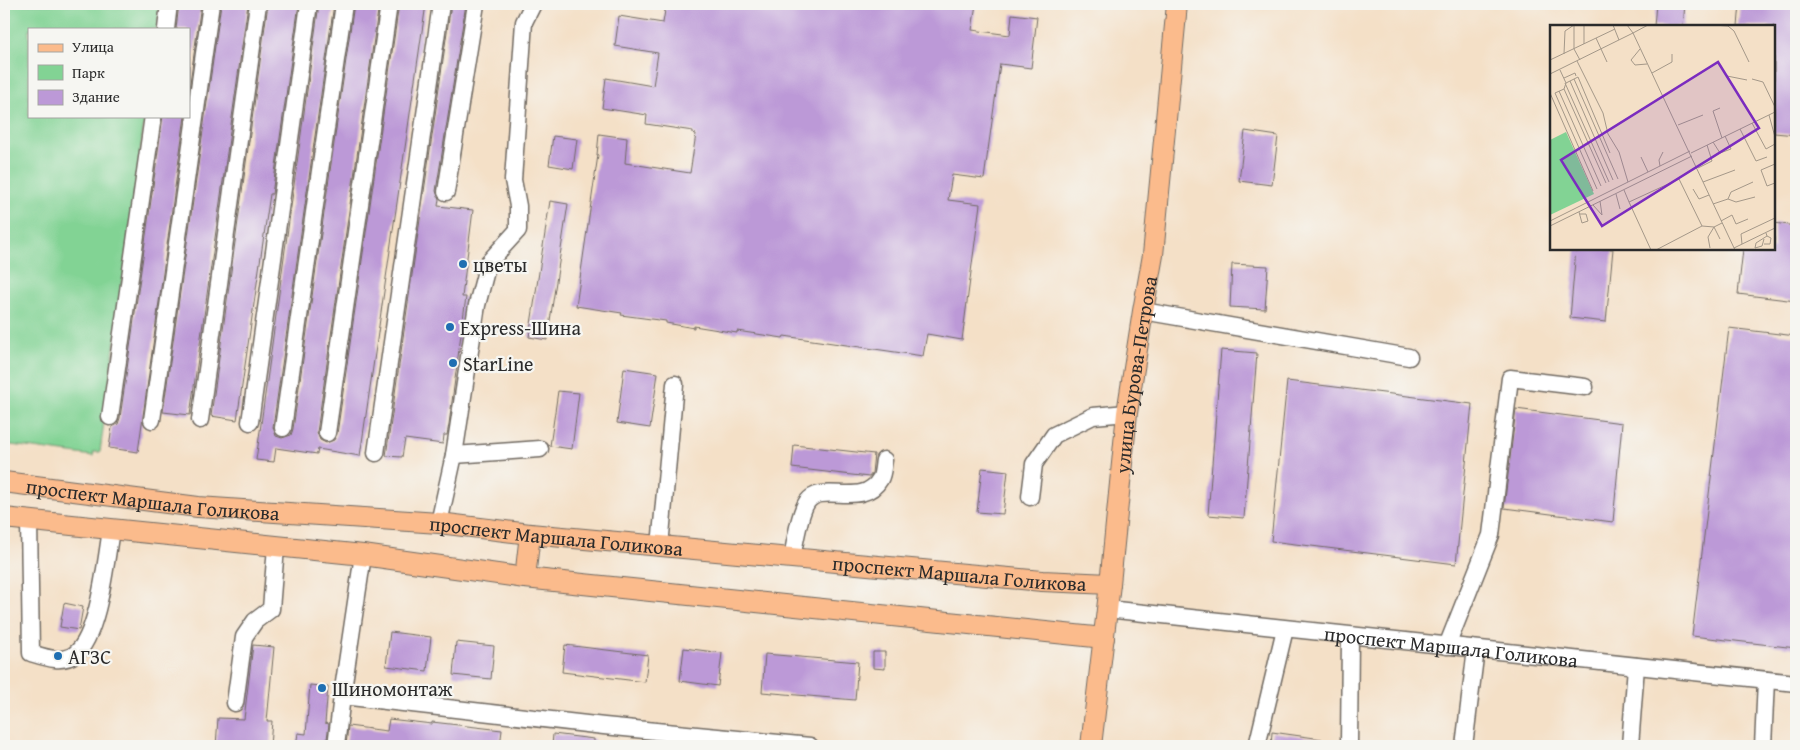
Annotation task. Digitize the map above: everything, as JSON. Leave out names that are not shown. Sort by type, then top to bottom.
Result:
[{"type":"main road","name":"улица Бурова-Петрова","points":[[1091,746],[1127,413],[1153,255],[1177,4]]},
{"type":"main road","name":"проспект Маршала Голикова","points":[[4,482],[198,507],[439,523],[530,534],[1042,581],[1110,584]]},
{"type":"main road","name":"проспект Маршала Голикова","points":[[4,518],[363,555],[525,578],[1104,638]]},
{"type":"main road","points":[[525,578],[530,534]]},
{"type":"street","points":[[166,28],[169,4]]},
{"type":"street","points":[[152,420],[211,4]]},
{"type":"street","points":[[200,420],[258,4]]},
{"type":"street","points":[[250,422],[309,4]]},
{"type":"street","points":[[283,428],[344,4]]},
{"type":"street","points":[[327,433],[389,4]]},
{"type":"street","points":[[376,453],[441,4]]},
{"type":"street","points":[[446,192],[476,4]]},
{"type":"street","points":[[439,523],[454,455],[474,323],[488,263],[518,230],[518,206],[514,180],[515,151],[524,22],[533,4]]},
{"type":"street","points":[[110,417],[153,118]]},
{"type":"street","points":[[1143,311],[1409,356]]},
{"type":"street","points":[[1447,646],[1491,535],[1510,378],[1585,387]]},
{"type":"street","points":[[660,546],[675,384]]},
{"type":"street","points":[[1030,497],[1034,464],[1054,435],[1093,416],[1127,413]]},
{"type":"street","points":[[454,455],[540,449]]},
{"type":"street","points":[[792,558],[800,521],[807,502],[817,494],[855,494],[870,490],[881,478],[884,460]]},
{"type":"street","points":[[29,521],[31,653],[56,660],[75,655],[88,640],[98,607],[111,530]]},
{"type":"street","points":[[234,703],[244,637],[255,621],[271,610],[276,546]]},
{"type":"street","points":[[336,746],[363,555]]},
{"type":"street","name":"проспект Маршала Голикова","points":[[1107,609],[1796,683]]},
{"type":"street","points":[[1257,746],[1285,629]]},
{"type":"street","points":[[1349,746],[1350,636]]},
{"type":"street","points":[[1464,746],[1476,649]]},
{"type":"street","points":[[1630,746],[1636,666]]},
{"type":"street","points":[[1763,746],[1766,680]]},
{"type":"street","points":[[342,696],[604,726],[810,746]]},
{"type":"green space","points":[[4,4],[160,4],[157,28],[28,28],[28,118],[145,118],[100,452],[94,452],[93,456],[4,444]]},
{"type":"building","points":[[179,4],[201,4],[190,83],[190,28],[176,28]]},
{"type":"building","points":[[221,4],[248,4],[190,415],[163,412]]},
{"type":"building","points":[[268,4],[299,4],[237,420],[211,416]]},
{"type":"building","points":[[319,4],[334,4],[273,427],[276,436],[282,438],[291,435],[293,429],[354,4],[379,4],[317,432],[320,440],[326,443],[334,440],[337,434],[399,4],[426,4],[360,456],[318,449],[317,454],[276,448],[274,462],[256,460]]},
{"type":"building","points":[[451,4],[466,4],[436,191],[439,199],[438,206],[473,210],[462,297],[466,297],[449,424],[447,435],[444,435],[443,444],[405,439],[402,457],[386,456]]},
{"type":"building","points":[[666,4],[976,4],[972,30],[1010,35],[1012,14],[1037,17],[1031,68],[1000,64],[984,179],[952,175],[948,200],[980,204],[962,340],[927,334],[923,356],[784,336],[783,338],[694,326],[694,328],[666,323],[666,321],[576,306],[598,155],[599,134],[627,138],[625,163],[690,173],[696,134],[693,131],[646,124],[647,115],[602,108],[606,78],[653,86],[658,53],[615,46],[619,16],[663,23]]},
{"type":"building","points":[[1656,4],[1685,4],[1683,25],[1654,25]]},
{"type":"building","points":[[1740,4],[1796,4],[1796,135],[1775,133],[1775,25],[1738,25]]},
{"type":"building","points":[[163,118],[185,118],[138,452],[109,448],[112,427],[118,424]]},
{"type":"building","points":[[1245,131],[1278,136],[1272,185],[1239,181]]},
{"type":"building","points":[[553,136],[577,139],[573,169],[549,165]]},
{"type":"building","points":[[550,201],[568,204],[547,340],[529,337]]},
{"type":"building","points":[[1775,223],[1796,226],[1796,301],[1738,294],[1743,250],[1775,250]]},
{"type":"building","points":[[1576,250],[1613,250],[1606,322],[1570,318]]},
{"type":"building","points":[[1232,264],[1268,266],[1265,309],[1230,307]]},
{"type":"building","points":[[1729,328],[1796,336],[1796,648],[1692,636]]},
{"type":"building","points":[[1221,350],[1257,353],[1244,518],[1208,515]]},
{"type":"building","points":[[624,368],[658,373],[650,428],[617,423]]},
{"type":"building","points":[[1287,381],[1472,404],[1456,564],[1271,541]]},
{"type":"building","points":[[558,391],[579,393],[572,449],[550,446]]},
{"type":"building","points":[[1516,409],[1622,423],[1613,522],[1504,508]]},
{"type":"building","points":[[794,445],[874,454],[872,473],[869,477],[792,468]]},
{"type":"building","points":[[982,468],[1008,471],[1003,514],[977,512]]},
{"type":"building","points":[[64,603],[83,607],[79,630],[60,627]]},
{"type":"building","points":[[390,632],[431,637],[427,671],[386,666]]},
{"type":"building","points":[[456,642],[494,646],[491,679],[453,675]]},
{"type":"building","points":[[253,645],[274,647],[267,721],[272,721],[270,746],[216,746],[218,718],[244,719]]},
{"type":"building","points":[[565,645],[648,655],[645,682],[562,672]]},
{"type":"building","points":[[684,648],[722,653],[718,686],[680,681]]},
{"type":"building","points":[[873,652],[885,652],[885,669],[873,668]]},
{"type":"building","points":[[765,654],[858,662],[855,700],[762,692]]},
{"type":"building","points":[[310,685],[328,687],[325,723],[329,724],[326,746],[296,746],[298,733],[306,734]]},
{"type":"building","points":[[389,719],[502,730],[500,746],[346,746],[348,726],[387,731]]},
{"type":"building","points":[[1272,732],[1322,739],[1321,746],[1271,746]]},
{"type":"building","points":[[553,734],[594,739],[594,746],[552,746]]},
{"type":"place","name":"цветы","points":[[463,264]]},
{"type":"place","name":"Express-Шина","points":[[450,327]]},
{"type":"place","name":"StarLine","points":[[453,363]]},
{"type":"place","name":"АГЗС","points":[[58,656]]},
{"type":"place","name":"Шиномонтаж","points":[[322,688]]}]
